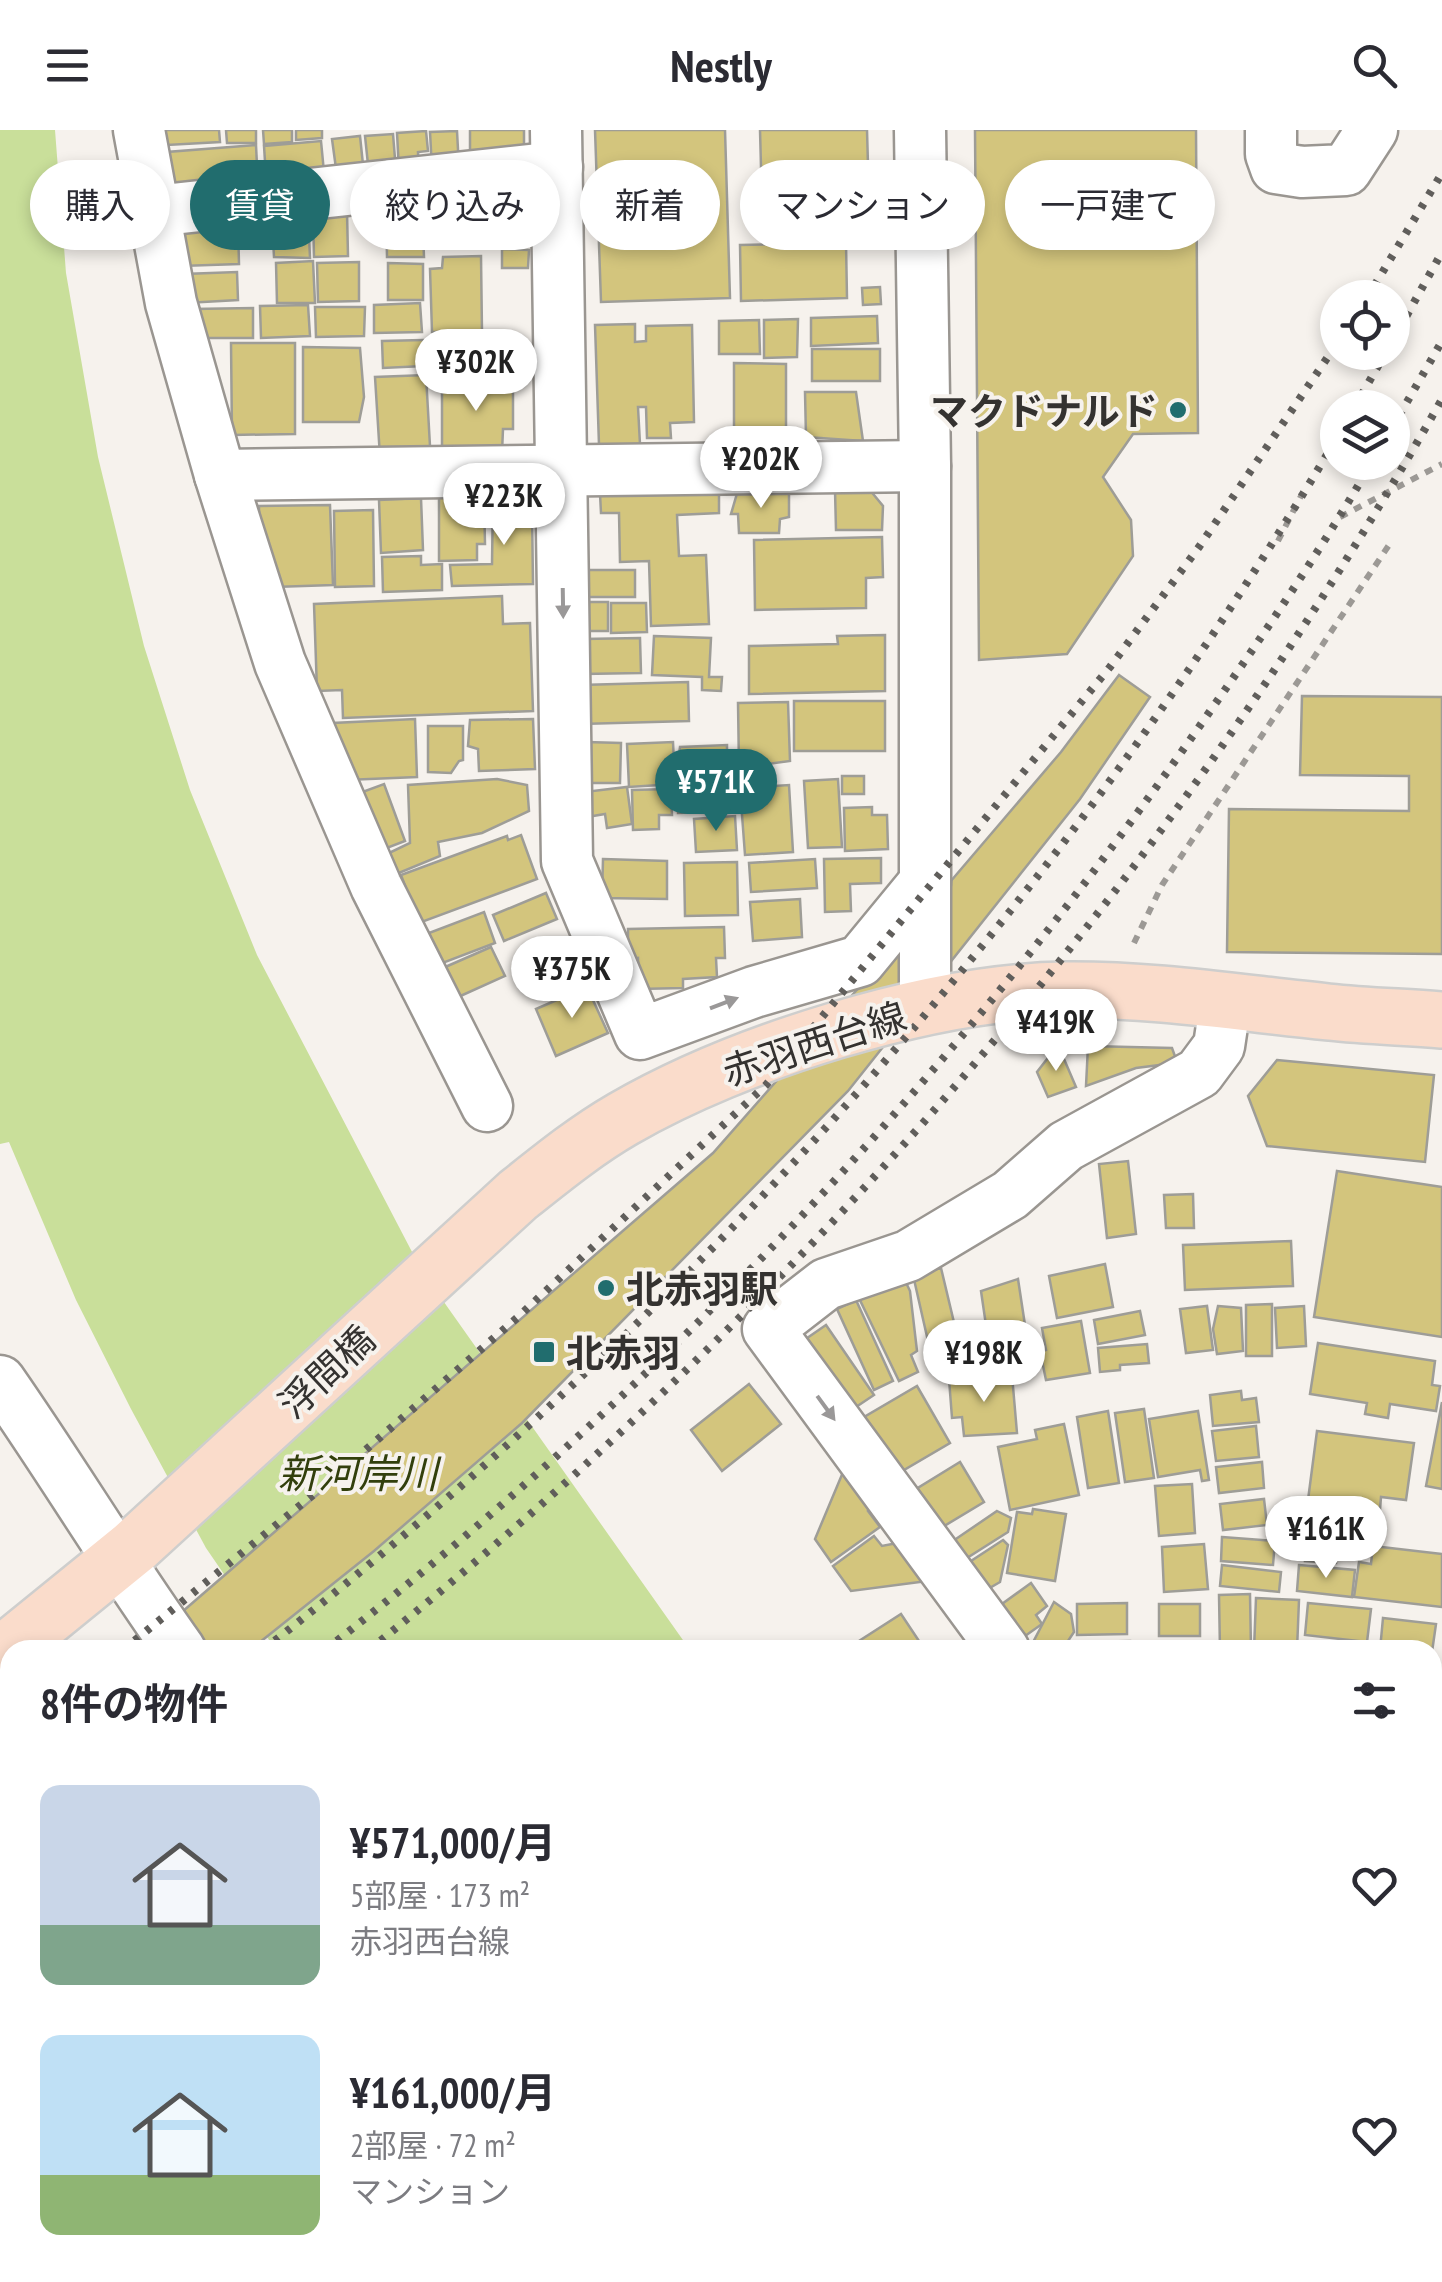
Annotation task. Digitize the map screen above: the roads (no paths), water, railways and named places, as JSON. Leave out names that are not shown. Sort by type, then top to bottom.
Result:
[{"type":"main road","name":"赤羽西台線","points":[[518,1195],[580,1147],[675,1091],[824,1035],[924,1008],[990,996],[1060,990],[1141,991],[1442,1020]]},
{"type":"main road","name":"浮間橋","points":[[125,1555],[518,1195]]},
{"type":"main road","points":[[20,1640],[125,1555]]},
{"type":"street","points":[[138,130],[144,160]]},
{"type":"street","points":[[920,130],[925,466],[924,1008]]},
{"type":"street","points":[[1271,130],[1272,163],[1282,170],[1302,151],[1346,170],[1372,130]]},
{"type":"street","points":[[170,209],[556,149],[566,861],[640,1034],[754,992],[860,961],[925,882]]},
{"type":"street","points":[[162,250],[172,302],[220,476],[280,663],[376,886],[487,1106]]},
{"type":"street","points":[[220,476],[925,466]]},
{"type":"street","points":[[997,1640],[768,1330],[826,1284],[908,1256],[1010,1195],[1066,1146],[1199,1073],[1220,1046],[1226,999]]},
{"type":"street","points":[[0,1381],[125,1555],[174,1640]]},
{"type":"water","name":"新河岸川","points":[[0,130],[55,130],[57,160],[30,160],[30,250],[64,250],[98,457],[144,646],[190,790],[257,955],[422,1271],[683,1640],[269,1640],[206,1548],[131,1409],[76,1300],[9,1142],[0,1144]]},
{"type":"railway","points":[[1378,280],[1442,173]]},
{"type":"railway","points":[[1410,310],[1442,252]]},
{"type":"railway","points":[[1410,397],[1442,341]]},
{"type":"railway","points":[[135,1640],[330,1481],[518,1317],[766,1085],[1110,667],[1199,547],[1320,369]]},
{"type":"railway","points":[[1364,390],[1376,370]]},
{"type":"railway","points":[[381,1640],[527,1517],[680,1376],[826,1229],[965,1075],[1096,915],[1220,749],[1335,577],[1442,399]]},
{"type":"railway","points":[[275,1640],[420,1521],[572,1385],[718,1243],[857,1093],[989,938],[1113,776],[1230,609],[1320,465]]},
{"type":"railway","points":[[337,1640],[450,1549],[571,1443],[801,1217],[909,1098],[1112,847],[1271,623],[1361,480]]},
{"type":"place","name":"マクドナルド","points":[[1178,410]]},
{"type":"place","name":"北赤羽駅","points":[[606,1288]]},
{"type":"place","name":"北赤羽","points":[[544,1352]]}]
